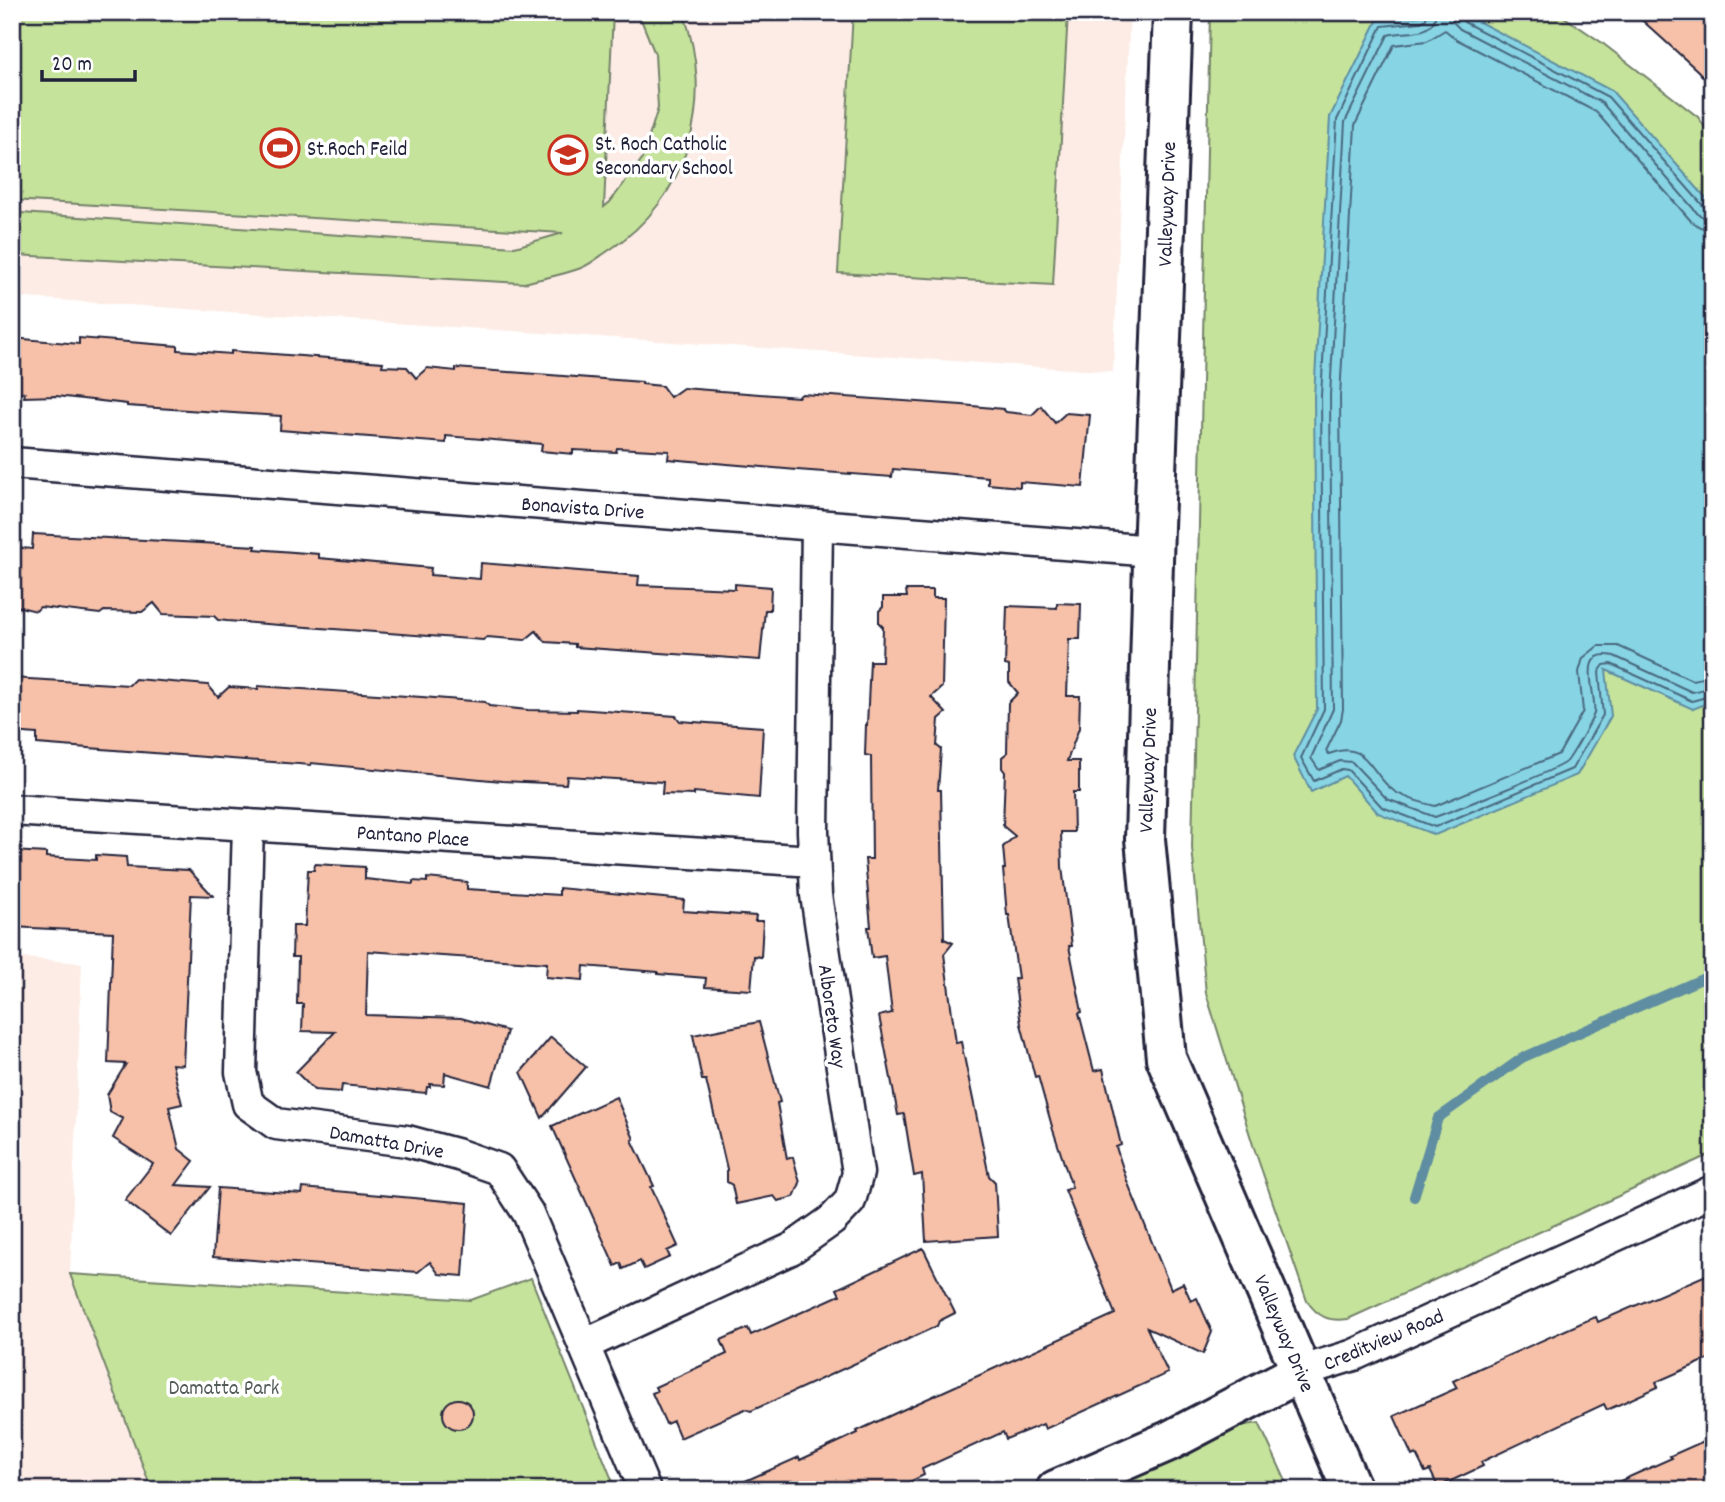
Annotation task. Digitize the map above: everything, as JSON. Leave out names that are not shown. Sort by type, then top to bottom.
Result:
[{"type":"street","name":"Valleyway Drive","points":[[1173,12],[1145,839],[1166,1058],[1352,1490]]},
{"type":"street","name":"Bonavista Drive","points":[[12,463],[1154,551]]},
{"type":"street","name":"Alboreto Way","points":[[584,1345],[791,1250],[832,1220],[850,1201],[858,1173],[816,895],[817,525]]},
{"type":"street","name":"Pantano Place","points":[[12,810],[814,861]]},
{"type":"street","name":"Damatta Drive","points":[[247,825],[241,1072],[248,1104],[276,1124],[407,1141],[459,1155],[499,1170],[528,1213],[645,1490]]},
{"type":"street","name":"Creditview Road","points":[[1056,1490],[1169,1441],[1302,1371],[1354,1355],[1713,1191]]},
{"type":"shaded area","name":"St. Roch Catholic Secondary School","points":[[12,12],[1130,12],[1113,372],[12,297]]},
{"type":"shaded area","points":[[12,957],[82,963],[70,1274],[152,1490],[12,1490]]},
{"type":"green space","name":"St.Roch Feild","points":[[12,12],[613,12],[604,207],[642,159],[658,108],[655,54],[638,12],[683,12],[693,46],[697,80],[695,113],[688,145],[676,176],[659,204],[636,229],[585,266],[524,283],[15,255],[12,253],[12,208],[21,213],[515,247],[563,233],[12,200]]},
{"type":"green space","points":[[853,12],[1068,12],[1053,285],[838,273]]},
{"type":"green space","points":[[1210,12],[1557,12],[1601,42],[1698,117],[1713,139],[1713,1153],[1341,1320],[1324,1317],[1307,1301],[1253,1145],[1206,993],[1192,848]]},
{"type":"green space","name":"Damatta Park","points":[[70,1274],[471,1300],[531,1278],[616,1490],[152,1490]]},
{"type":"green space","points":[[1259,1423],[1290,1490],[1105,1490],[1240,1426]]},
{"type":"water","points":[[1462,13],[1612,91],[1713,206],[1713,701],[1693,709],[1606,670],[1611,716],[1577,775],[1435,835],[1378,813],[1345,776],[1311,792],[1293,756],[1317,709],[1314,396],[1330,117],[1378,19]]},
{"type":"building","points":[[1633,12],[1713,12],[1713,88],[1698,71]]},
{"type":"building","points":[[12,338],[79,344],[79,338],[178,346],[178,350],[383,362],[382,366],[407,367],[416,378],[427,368],[456,371],[456,368],[642,382],[662,386],[670,397],[683,388],[962,405],[1032,415],[1041,406],[1055,423],[1066,413],[1090,415],[1083,487],[1020,482],[1020,487],[988,484],[988,477],[893,469],[892,477],[668,459],[669,451],[617,448],[616,452],[573,450],[573,454],[541,451],[542,444],[446,436],[446,443],[280,430],[281,416],[127,406],[56,396],[24,397],[25,393],[12,392]]},
{"type":"building","points":[[33,534],[256,546],[255,549],[319,554],[319,558],[431,568],[430,575],[480,579],[481,563],[639,576],[638,585],[735,589],[735,584],[771,587],[770,610],[765,610],[760,660],[575,647],[575,644],[546,642],[536,631],[525,640],[487,637],[483,640],[227,621],[218,620],[214,616],[163,614],[154,603],[142,612],[104,611],[100,614],[40,607],[36,611],[12,605],[12,547],[32,549]]},
{"type":"building","points":[[906,590],[933,590],[933,598],[944,598],[942,687],[931,697],[946,713],[939,719],[937,746],[941,749],[938,790],[941,790],[944,939],[953,943],[944,954],[956,1043],[961,1042],[989,1176],[995,1182],[998,1236],[926,1241],[922,1174],[914,1176],[904,1114],[898,1115],[879,1016],[892,1013],[885,956],[872,958],[868,927],[871,927],[865,859],[872,859],[871,756],[865,755],[870,661],[882,661],[883,627],[879,623],[879,611],[883,607],[883,597],[907,597]]},
{"type":"building","points":[[1057,603],[1081,604],[1080,639],[1069,639],[1067,696],[1080,696],[1079,728],[1067,761],[1079,761],[1079,792],[1073,792],[1074,832],[1061,832],[1062,867],[1072,946],[1069,946],[1082,1012],[1079,1013],[1094,1071],[1103,1069],[1121,1145],[1116,1147],[1127,1181],[1171,1289],[1183,1283],[1191,1301],[1197,1298],[1212,1332],[1203,1354],[1147,1328],[1168,1373],[1045,1429],[1043,1424],[1006,1439],[1003,1432],[922,1469],[924,1475],[893,1490],[725,1490],[799,1457],[800,1460],[858,1433],[857,1431],[1115,1314],[1065,1190],[1072,1187],[1038,1076],[1035,1077],[1021,1024],[1014,979],[1018,978],[1007,915],[1003,869],[1003,847],[1015,836],[1003,826],[1005,772],[1002,768],[1002,757],[1007,753],[1008,703],[1018,693],[1009,682],[1009,666],[1005,665],[1007,606],[1057,608]]},
{"type":"building","points":[[12,678],[129,685],[135,679],[208,685],[218,697],[229,687],[258,689],[258,686],[485,702],[489,706],[528,710],[577,709],[676,716],[680,721],[763,727],[759,798],[694,792],[694,795],[662,794],[663,782],[567,776],[566,784],[502,781],[311,763],[37,744],[37,734],[12,732]]},
{"type":"building","points":[[12,851],[46,853],[46,857],[96,860],[96,855],[126,857],[127,867],[189,870],[213,896],[191,895],[183,1065],[172,1064],[182,1104],[169,1107],[179,1149],[194,1161],[176,1185],[210,1187],[171,1236],[125,1200],[153,1164],[113,1138],[123,1119],[110,1112],[107,1095],[126,1064],[108,1063],[113,932],[12,927]]},
{"type":"building","points":[[315,864],[365,867],[365,879],[413,884],[413,881],[427,882],[427,878],[467,882],[467,889],[559,895],[559,888],[684,900],[683,911],[756,916],[755,921],[763,921],[761,957],[754,956],[751,990],[705,987],[706,978],[658,972],[584,966],[583,980],[546,977],[547,963],[368,951],[366,1015],[461,1018],[507,1031],[491,1086],[445,1073],[444,1085],[430,1084],[426,1093],[342,1085],[341,1092],[314,1090],[296,1072],[335,1032],[302,1031],[303,1004],[297,1004],[298,957],[292,957],[293,926],[305,926],[308,870],[314,870]]},
{"type":"building","points":[[759,1022],[780,1102],[777,1103],[787,1159],[793,1157],[800,1183],[794,1197],[778,1201],[774,1196],[736,1204],[732,1185],[727,1182],[727,1169],[706,1080],[702,1080],[693,1035]]},
{"type":"building","points":[[551,1037],[586,1067],[542,1118],[521,1072]]},
{"type":"building","points":[[616,1097],[634,1139],[632,1140],[654,1186],[651,1187],[678,1246],[667,1251],[670,1257],[644,1269],[640,1261],[623,1269],[621,1263],[615,1266],[552,1126]]},
{"type":"building","points":[[218,1188],[302,1194],[303,1188],[468,1203],[463,1276],[439,1274],[430,1262],[418,1272],[213,1257]]},
{"type":"building","points":[[923,1248],[955,1313],[939,1321],[937,1326],[751,1411],[745,1409],[680,1438],[673,1421],[666,1424],[652,1393],[657,1391],[655,1387],[727,1354],[721,1340],[748,1328],[751,1335],[840,1295],[837,1289]]},
{"type":"building","points":[[1713,1272],[1713,1357],[1656,1382],[1658,1387],[1607,1410],[1604,1404],[1481,1462],[1483,1466],[1438,1487],[1430,1470],[1425,1472],[1416,1454],[1412,1456],[1394,1416],[1457,1388],[1453,1381],[1480,1368],[1588,1320],[1596,1317],[1598,1322]]},
{"type":"building","points":[[458,1399],[469,1403],[473,1414],[469,1425],[458,1429],[447,1425],[443,1414],[447,1403]]},
{"type":"building","points":[[1713,1437],[1713,1490],[1600,1490],[1672,1458],[1670,1456]]},
{"type":"waterway","points":[[1414,1197],[1438,1118],[1522,1058],[1713,974]]},
{"type":"place","name":"St.Roch Feild","points":[[280,148]]},
{"type":"place","name":"St. Roch Catholic Secondary School","points":[[568,155]]}]
